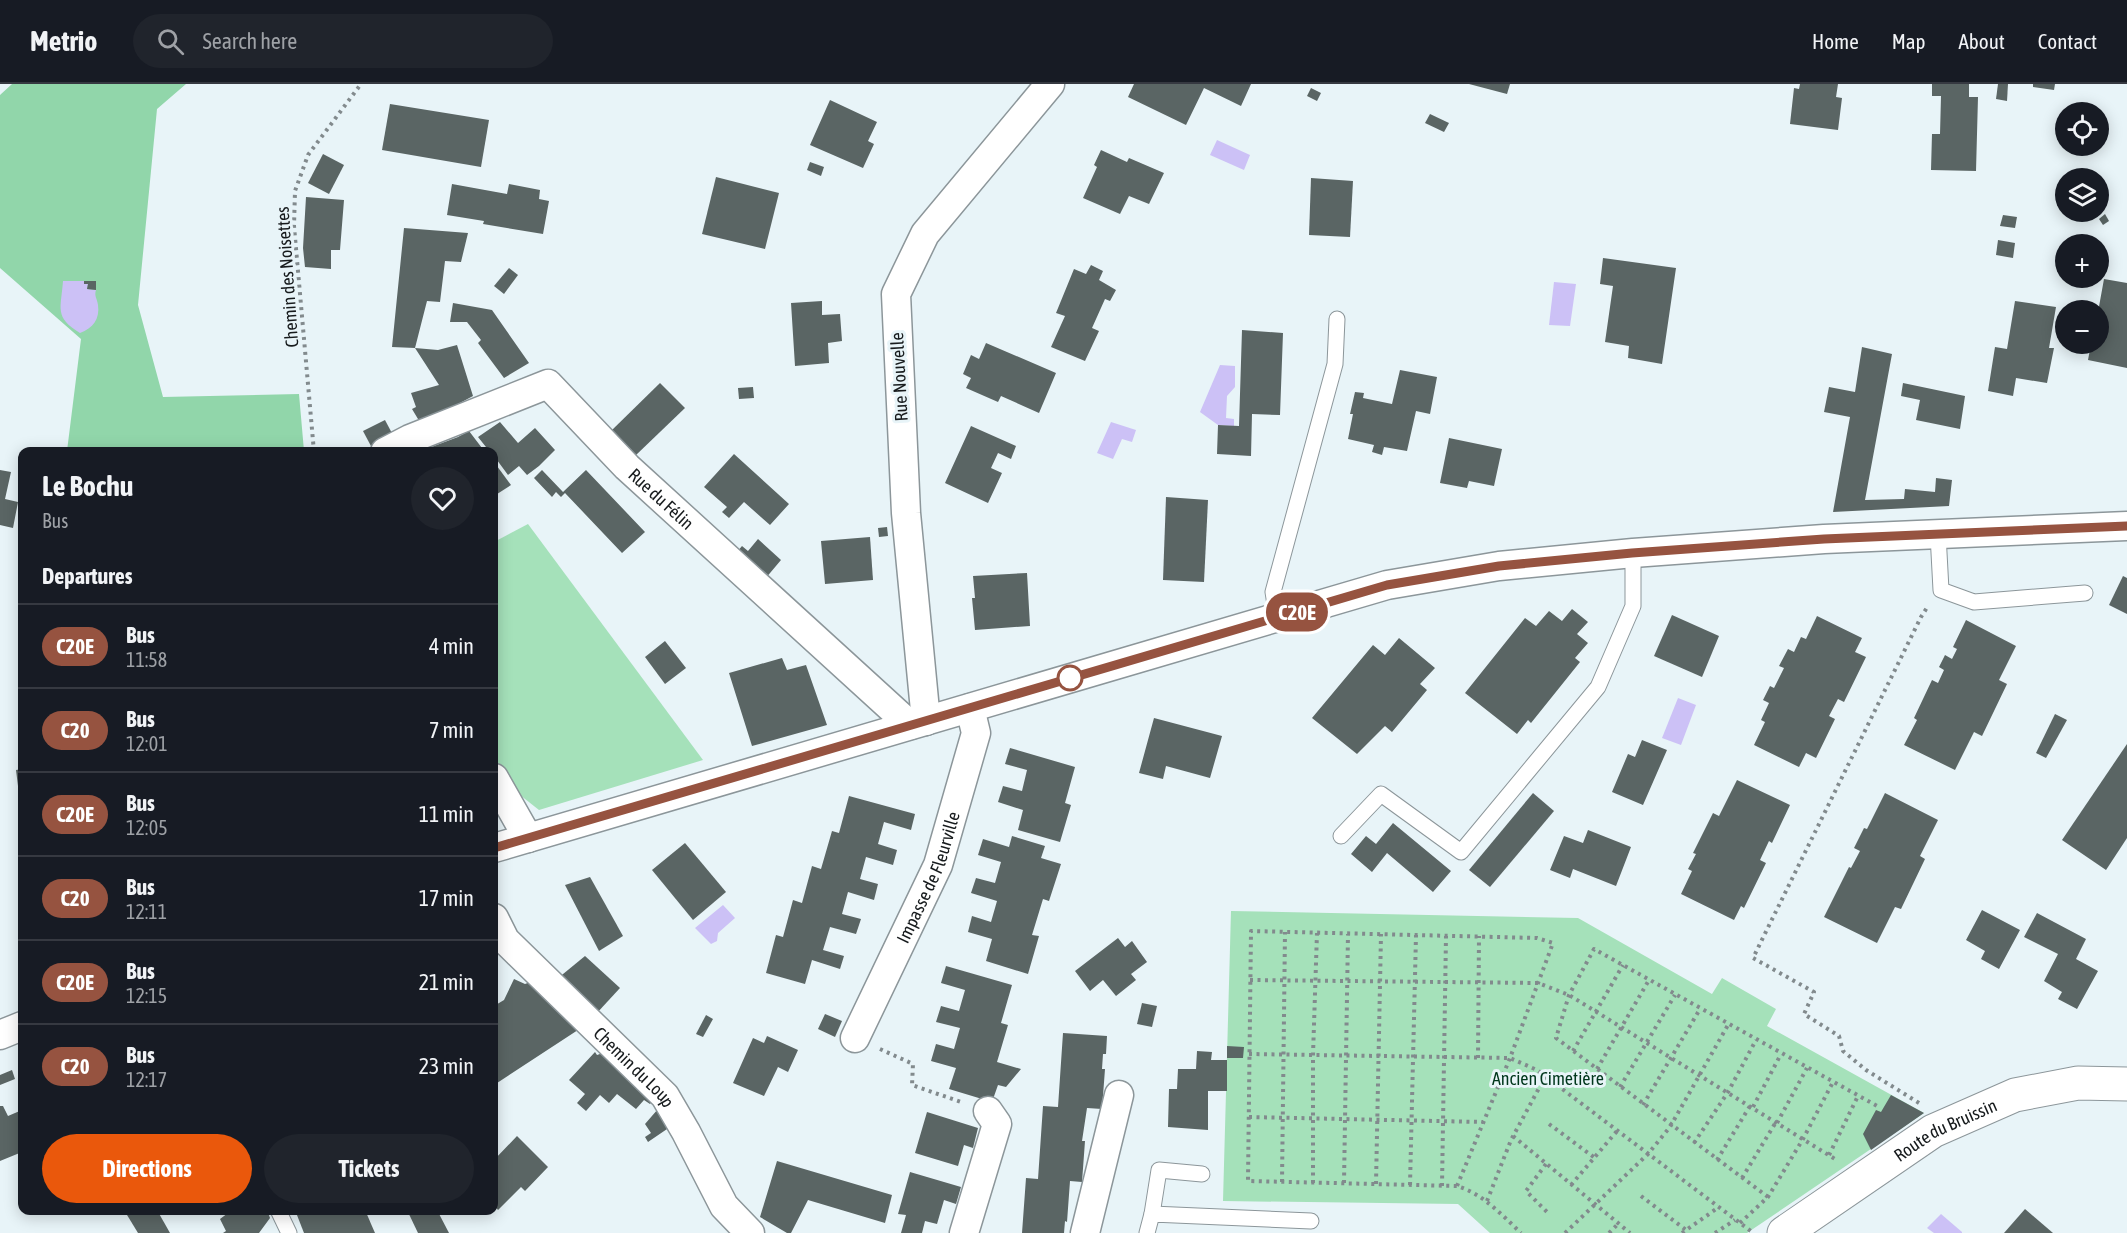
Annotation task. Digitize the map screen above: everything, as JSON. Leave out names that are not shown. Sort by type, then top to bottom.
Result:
[{"type":"street","name":"Rue Nouvelle","points":[[918,723],[896,294],[925,234],[1050,84]]},
{"type":"street","name":"Rue du Félin","points":[[395,447],[548,384],[627,467],[918,723]]},
{"type":"street","points":[[498,847],[1387,585],[1499,566],[1632,553],[1824,539],[2127,526]]},
{"type":"street","name":"Impasse de Fleurville","points":[[855,1038],[938,865],[976,733],[970,708]]},
{"type":"street","points":[[498,785],[528,838]]},
{"type":"street","name":"Chemin du Loup","points":[[498,926],[505,940],[665,1096],[723,1206],[750,1233]]},
{"type":"street","points":[[0,1035],[18,1028]]},
{"type":"street","name":"Route du Bruissin","points":[[1784,1233],[1934,1131],[2015,1095],[2078,1083],[2127,1084]]},
{"type":"street","points":[[1085,1233],[1119,1095]]},
{"type":"street","points":[[964,1233],[997,1124],[988,1111]]},
{"type":"lane","points":[[1277,617],[1273,592],[1335,364],[1337,319]]},
{"type":"lane","points":[[1938,534],[1941,590],[1974,602],[2085,593]]},
{"type":"lane","points":[[1341,836],[1381,794],[1461,852],[1598,687],[1632,606],[1632,553]]},
{"type":"lane","points":[[1147,1233],[1159,1170],[1202,1174]]},
{"type":"lane","points":[[1152,1214],[1288,1226],[1311,1221]]},
{"type":"lane","points":[[280,1215],[289,1233]]},
{"type":"path","name":"Chemin des Noisettes","points":[[314,447],[294,226],[295,191],[308,155],[361,84]]},
{"type":"path","points":[[1929,1109],[1866,1070],[1843,1051],[1839,1036],[1804,1014],[1814,992],[1753,958],[1921,617],[1941,590]]},
{"type":"path","points":[[1456,1186],[1510,1058],[1553,943],[1537,938],[1251,931],[1248,1181],[1456,1186],[1473,1191],[1487,1201],[1521,1233]]},
{"type":"path","points":[[1282,1182],[1286,932]]},
{"type":"path","points":[[1313,1183],[1313,1055],[1317,933]]},
{"type":"path","points":[[1344,1183],[1348,934]]},
{"type":"path","points":[[1377,1184],[1381,934]]},
{"type":"path","points":[[1410,1185],[1416,935]]},
{"type":"path","points":[[1442,1186],[1446,936]]},
{"type":"path","points":[[1478,1058],[1479,936]]},
{"type":"path","points":[[1768,1197],[1670,1126],[1556,1038],[1569,995],[1594,949],[1879,1107]]},
{"type":"path","points":[[1573,1051],[1623,965]]},
{"type":"path","points":[[1250,980],[1538,983],[1569,995],[1700,1074],[1847,1166],[1860,1182]]},
{"type":"path","points":[[1597,1069],[1650,980]]},
{"type":"path","points":[[1620,1087],[1675,995]]},
{"type":"path","points":[[1644,1105],[1701,1009]]},
{"type":"path","points":[[1565,1233],[1648,1154],[1670,1126],[1728,1025]]},
{"type":"path","points":[[855,1038],[913,1064],[912,1085],[988,1111]]},
{"type":"path","points":[[1694,1143],[1728,1092],[1756,1040]]},
{"type":"path","points":[[1249,1054],[1510,1058],[1537,1070],[1753,1233]]},
{"type":"path","points":[[1717,1160],[1751,1107],[1780,1054]]},
{"type":"path","points":[[1742,1178],[1808,1068]]},
{"type":"path","points":[[1487,1201],[1513,1136],[1545,1077]]},
{"type":"path","points":[[1715,1233],[1738,1221],[1768,1197],[1803,1139],[1833,1082]]},
{"type":"path","points":[[1829,1155],[1858,1096]]},
{"type":"path","points":[[1249,1118],[1483,1122]]},
{"type":"path","points":[[1549,1124],[1595,1158]]},
{"type":"path","points":[[1571,1185],[1617,1131]]},
{"type":"path","points":[[1513,1136],[1630,1233]]},
{"type":"path","points":[[1546,1164],[1526,1191],[1549,1214]]},
{"type":"path","points":[[1641,1196],[1684,1232],[1719,1208]]},
{"type":"path","points":[[1609,1233],[1618,1224]]},
{"type":"green space","points":[[12,84],[186,84],[157,109],[138,305],[163,397],[299,394],[304,447],[68,447],[81,339],[0,268],[0,95]]},
{"type":"green space","points":[[528,524],[703,760],[539,810],[520,795],[498,763],[498,540]]},
{"type":"green space","name":"Ancien Cimetière","points":[[1231,911],[1578,918],[1712,994],[1722,978],[1776,1009],[1767,1026],[1924,1113],[1747,1233],[1490,1233],[1458,1204],[1223,1201]]},
{"type":"shaded area","points":[[1217,140],[1250,155],[1244,170],[1210,155]]},
{"type":"shaded area","points":[[63,281],[84,281],[84,284],[88,284],[87,289],[96,290],[97,319],[92,326],[80,333],[66,322],[61,312]]},
{"type":"shaded area","points":[[1554,282],[1576,284],[1570,326],[1549,325]]},
{"type":"shaded area","points":[[1220,365],[1235,366],[1235,387],[1227,396],[1226,418],[1234,419],[1234,426],[1218,425],[1200,412]]},
{"type":"shaded area","points":[[1111,422],[1136,430],[1132,442],[1122,439],[1113,459],[1097,453]]},
{"type":"shaded area","points":[[1678,698],[1696,705],[1681,745],[1662,738]]},
{"type":"shaded area","points":[[723,905],[735,918],[718,933],[717,941],[711,944],[695,928]]},
{"type":"shaded area","points":[[1941,1214],[1962,1233],[1934,1233],[1927,1228]]},
{"type":"building","points":[[1134,84],[1251,84],[1241,106],[1204,88],[1186,125],[1128,97]]},
{"type":"building","points":[[1469,84],[1510,84],[1507,94]]},
{"type":"building","points":[[1800,84],[1838,84],[1836,97],[1842,98],[1838,130],[1790,124],[1794,88],[1799,89]]},
{"type":"building","points":[[1932,84],[1969,84],[1969,97],[1978,97],[1976,171],[1931,170],[1932,134],[1940,134],[1941,96],[1932,96]]},
{"type":"building","points":[[1998,84],[2008,84],[2007,101],[1996,99]]},
{"type":"building","points":[[2033,84],[2055,84],[2054,90],[2033,87]]},
{"type":"building","points":[[1311,88],[1321,93],[1317,101],[1307,96]]},
{"type":"building","points":[[830,100],[877,122],[868,141],[874,144],[863,168],[810,145]]},
{"type":"building","points":[[390,104],[489,120],[481,167],[382,150]]},
{"type":"building","points":[[1430,114],[1449,123],[1444,132],[1425,123]]},
{"type":"building","points":[[1101,150],[1127,162],[1129,158],[1164,173],[1149,204],[1129,196],[1120,214],[1083,198],[1097,167],[1094,165]]},
{"type":"building","points":[[323,154],[344,165],[329,194],[308,183]]},
{"type":"building","points":[[810,162],[824,167],[821,176],[807,170]]},
{"type":"building","points":[[716,177],[779,193],[765,249],[702,234]]},
{"type":"building","points":[[1311,178],[1353,181],[1350,237],[1309,235]]},
{"type":"building","points":[[452,184],[507,194],[509,184],[540,190],[539,199],[549,201],[543,234],[483,224],[484,221],[447,215]]},
{"type":"building","points":[[306,197],[344,200],[340,250],[331,250],[331,269],[305,267],[303,248]]},
{"type":"building","points":[[2003,215],[2017,217],[2015,228],[2000,226]]},
{"type":"building","points":[[404,228],[468,233],[461,262],[445,261],[440,302],[427,301],[415,348],[392,347]]},
{"type":"building","points":[[1998,240],[2015,243],[2013,258],[1996,255]]},
{"type":"building","points":[[1603,258],[1676,268],[1662,364],[1628,358],[1629,346],[1605,342],[1613,286],[1600,284]]},
{"type":"building","points":[[1091,265],[1103,271],[1099,280],[1116,290],[1110,301],[1105,299],[1092,328],[1099,331],[1085,361],[1051,347],[1065,316],[1056,313],[1074,269],[1086,274]]},
{"type":"building","points":[[509,268],[518,275],[504,294],[494,286]]},
{"type":"building","points":[[2109,280],[2127,283],[2127,368],[2088,360],[2089,354],[2109,354],[2109,300],[2100,300],[2102,288],[2109,288]]},
{"type":"building","points":[[84,281],[96,281],[96,290],[87,289],[88,284],[84,284]]},
{"type":"building","points":[[822,301],[822,315],[840,314],[842,341],[828,343],[829,363],[795,366],[791,303]]},
{"type":"building","points":[[2015,301],[2055,307],[2049,348],[2054,348],[2047,383],[2016,378],[2013,396],[1988,391],[1995,347],[2007,349]]},
{"type":"building","points":[[453,303],[492,310],[529,363],[504,378],[478,343],[481,340],[467,322],[450,322]]},
{"type":"building","points":[[1242,330],[1283,333],[1280,415],[1252,414],[1251,456],[1217,454],[1218,425],[1239,426]]},
{"type":"building","points":[[986,343],[1056,373],[1039,413],[1001,396],[998,402],[966,388],[971,378],[963,374],[971,355],[979,359]]},
{"type":"building","points":[[457,345],[473,396],[421,424],[412,409],[416,407],[411,393],[439,385],[415,348],[438,350]]},
{"type":"building","points":[[1862,347],[1892,354],[1865,500],[1904,499],[1905,489],[1935,492],[1936,478],[1952,480],[1949,506],[1833,512],[1850,417],[1824,412],[1829,387],[1855,392]]},
{"type":"building","points":[[1400,370],[1437,377],[1430,414],[1416,411],[1407,451],[1384,447],[1382,455],[1372,452],[1374,445],[1348,439],[1353,414],[1350,414],[1355,392],[1364,393],[1363,398],[1392,404]]},
{"type":"building","points":[[660,383],[685,408],[635,456],[611,431]]},
{"type":"building","points":[[1903,383],[1965,396],[1960,429],[1916,420],[1920,400],[1901,396]]},
{"type":"building","points":[[753,387],[754,398],[739,399],[738,388]]},
{"type":"building","points":[[385,420],[394,437],[371,447],[363,431]]},
{"type":"building","points":[[500,422],[518,443],[535,428],[555,450],[527,475],[519,466],[508,475],[498,461],[498,447],[486,447],[478,437]]},
{"type":"building","points":[[971,426],[1016,446],[1011,459],[998,453],[991,468],[1002,473],[988,503],[945,483]]},
{"type":"building","points":[[469,431],[481,447],[431,447]]},
{"type":"building","points":[[1449,438],[1502,449],[1494,486],[1469,481],[1467,488],[1440,483]]},
{"type":"building","points":[[734,454],[789,504],[770,525],[744,502],[729,518],[722,512],[727,507],[704,487]]},
{"type":"building","points":[[498,467],[511,485],[498,493]]},
{"type":"building","points":[[0,470],[11,472],[5,499],[18,502],[13,528],[0,525]]},
{"type":"building","points":[[542,470],[563,492],[586,470],[645,532],[622,553],[565,493],[561,497],[556,492],[552,497],[534,478]]},
{"type":"building","points":[[1166,497],[1208,500],[1204,582],[1163,580]]},
{"type":"building","points":[[887,527],[888,536],[879,537],[878,528]]},
{"type":"building","points":[[870,537],[873,580],[825,584],[821,541]]},
{"type":"building","points":[[758,539],[781,560],[765,579],[736,553],[742,546],[748,551]]},
{"type":"building","points":[[1027,573],[1030,626],[975,630],[972,598],[975,598],[973,576]]},
{"type":"building","points":[[2123,576],[2127,578],[2127,614],[2109,605]]},
{"type":"building","points":[[1572,609],[1588,622],[1577,634],[1588,643],[1575,658],[1580,662],[1531,723],[1528,720],[1517,734],[1465,693],[1525,618],[1536,626],[1549,611],[1562,621]]},
{"type":"building","points":[[1672,615],[1719,636],[1702,677],[1654,656]]},
{"type":"building","points":[[1817,616],[1862,638],[1855,652],[1866,657],[1844,702],[1838,699],[1829,716],[1835,719],[1816,758],[1806,753],[1799,767],[1754,745],[1765,722],[1761,720],[1769,703],[1763,700],[1770,686],[1774,688],[1784,668],[1779,666],[1788,649],[1794,652],[1801,637],[1806,639]]},
{"type":"building","points":[[1966,620],[2016,646],[1999,680],[2007,684],[1982,736],[1974,732],[1955,770],[1904,745],[1917,720],[1914,718],[1932,680],[1938,683],[1944,670],[1939,667],[1945,655],[1952,659],[1957,649],[1953,647]]},
{"type":"building","points":[[1399,638],[1435,668],[1420,684],[1427,690],[1392,732],[1385,726],[1357,754],[1312,718],[1373,645],[1385,655]]},
{"type":"building","points":[[665,641],[686,668],[665,684],[645,657]]},
{"type":"building","points":[[782,658],[787,670],[806,665],[827,725],[752,746],[729,673]]},
{"type":"building","points":[[2055,714],[2067,720],[2046,758],[2036,753]]},
{"type":"building","points":[[1154,718],[1222,736],[1210,778],[1166,766],[1163,779],[1139,773]]},
{"type":"building","points":[[1642,740],[1667,750],[1643,805],[1612,792],[1628,754],[1635,757]]},
{"type":"building","points":[[2127,744],[2127,838],[2106,870],[2062,840]]},
{"type":"building","points":[[1010,748],[1075,767],[1065,803],[1071,805],[1060,842],[1018,830],[1023,810],[998,802],[1003,786],[1022,791],[1027,770],[1005,764]]},
{"type":"building","points":[[1737,780],[1790,805],[1772,843],[1769,841],[1760,860],[1766,863],[1744,908],[1741,906],[1734,920],[1681,894],[1692,871],[1688,869],[1696,854],[1693,853],[1713,813],[1719,816]]},
{"type":"building","points":[[1533,793],[1554,811],[1490,887],[1469,870]]},
{"type":"building","points":[[1885,793],[1938,820],[1920,856],[1925,859],[1901,909],[1895,907],[1877,943],[1824,917],[1849,867],[1851,868],[1860,851],[1854,848],[1864,828],[1867,829]]},
{"type":"building","points":[[849,796],[915,814],[911,830],[884,822],[878,844],[897,850],[893,865],[866,857],[860,879],[878,884],[874,900],[848,892],[842,914],[861,919],[856,934],[830,927],[823,950],[844,956],[840,969],[812,960],[805,984],[766,973],[776,935],[783,937],[793,900],[802,903],[812,866],[821,869],[832,831],[839,833]]},
{"type":"building","points":[[1393,823],[1451,871],[1433,892],[1387,853],[1372,872],[1351,854],[1366,836],[1376,844]]},
{"type":"building","points":[[1588,830],[1631,847],[1616,886],[1573,869],[1570,878],[1550,870],[1564,836],[1583,843]]},
{"type":"building","points":[[1012,836],[1045,846],[1041,858],[1061,864],[1049,901],[1043,899],[1032,935],[1039,936],[1028,974],[986,961],[992,939],[968,932],[972,916],[991,922],[997,901],[971,893],[976,878],[995,883],[1001,862],[978,855],[983,839],[1009,847]]},
{"type":"building","points":[[685,843],[726,892],[693,920],[652,870]]},
{"type":"building","points":[[590,877],[623,936],[599,951],[565,885]]},
{"type":"building","points":[[1982,910],[2020,930],[1999,969],[1981,959],[1985,951],[1966,940]]},
{"type":"building","points":[[2037,913],[2086,939],[2076,959],[2098,971],[2077,1009],[2058,999],[2062,992],[2044,981],[2058,954],[2024,937]]},
{"type":"building","points":[[1118,938],[1125,947],[1132,941],[1147,962],[1131,974],[1136,980],[1116,996],[1103,980],[1090,991],[1075,971]]},
{"type":"building","points":[[585,956],[620,988],[596,1014],[557,979]]},
{"type":"building","points":[[946,966],[1012,985],[1001,1023],[1008,1025],[997,1062],[1021,1069],[1006,1087],[998,1085],[992,1102],[949,1089],[956,1068],[931,1061],[936,1044],[954,1049],[960,1028],[936,1022],[941,1006],[959,1011],[965,990],[941,983]]},
{"type":"building","points":[[514,979],[525,984],[533,981],[581,1028],[498,1082],[498,1004],[504,1000]]},
{"type":"building","points":[[1142,1003],[1157,1006],[1152,1027],[1137,1024]]},
{"type":"building","points":[[825,1014],[842,1021],[835,1037],[818,1029]]},
{"type":"building","points":[[706,1015],[713,1019],[703,1037],[696,1034]]},
{"type":"building","points":[[1063,1033],[1107,1036],[1106,1054],[1103,1054],[1102,1069],[1105,1069],[1102,1109],[1087,1108],[1082,1141],[1085,1141],[1082,1182],[1070,1181],[1064,1233],[1022,1233],[1026,1178],[1038,1179],[1043,1106],[1058,1107]]},
{"type":"building","points":[[767,1036],[798,1050],[788,1072],[778,1067],[764,1096],[733,1083],[753,1038],[764,1043]]},
{"type":"building","points":[[1227,1046],[1244,1047],[1243,1058],[1227,1058]]},
{"type":"building","points":[[1197,1051],[1212,1052],[1211,1060],[1227,1060],[1227,1091],[1208,1091],[1208,1130],[1168,1127],[1169,1089],[1177,1089],[1178,1069],[1196,1069]]},
{"type":"building","points":[[595,1052],[597,1055],[603,1053],[656,1097],[650,1104],[644,1100],[636,1109],[617,1094],[609,1103],[600,1095],[586,1111],[577,1103],[585,1094],[569,1080]]},
{"type":"building","points":[[12,1070],[15,1079],[0,1085],[0,1075]]},
{"type":"building","points":[[1891,1095],[1924,1113],[1871,1150],[1863,1134],[1876,1110],[1881,1112]]},
{"type":"building","points":[[0,1106],[3,1106],[8,1116],[18,1112],[18,1154],[0,1161]]},
{"type":"building","points":[[658,1109],[670,1127],[648,1142],[645,1137],[651,1133],[645,1124]]},
{"type":"building","points":[[927,1112],[978,1128],[973,1148],[964,1145],[958,1166],[915,1153]]},
{"type":"building","points":[[517,1136],[548,1167],[525,1191],[521,1187],[498,1210],[498,1156]]},
{"type":"building","points":[[777,1161],[892,1195],[885,1223],[808,1200],[791,1233],[787,1233],[760,1217]]},
{"type":"building","points":[[910,1172],[961,1187],[956,1204],[944,1200],[937,1224],[925,1221],[922,1233],[901,1233],[906,1215],[898,1214]]},
{"type":"building","points":[[2025,1209],[2053,1233],[2004,1233]]},
{"type":"building","points":[[127,1215],[160,1215],[170,1233],[138,1233]]},
{"type":"building","points":[[225,1215],[269,1215],[270,1218],[259,1233],[223,1233],[226,1231],[220,1219]]},
{"type":"building","points":[[297,1215],[367,1215],[375,1233],[304,1233]]},
{"type":"building","points":[[409,1215],[440,1215],[449,1233],[418,1233]]},
{"type":"bus line","name":"C20E","points":[[498,847],[1387,585],[1499,566],[1632,553],[1824,539],[2127,526]]}]
